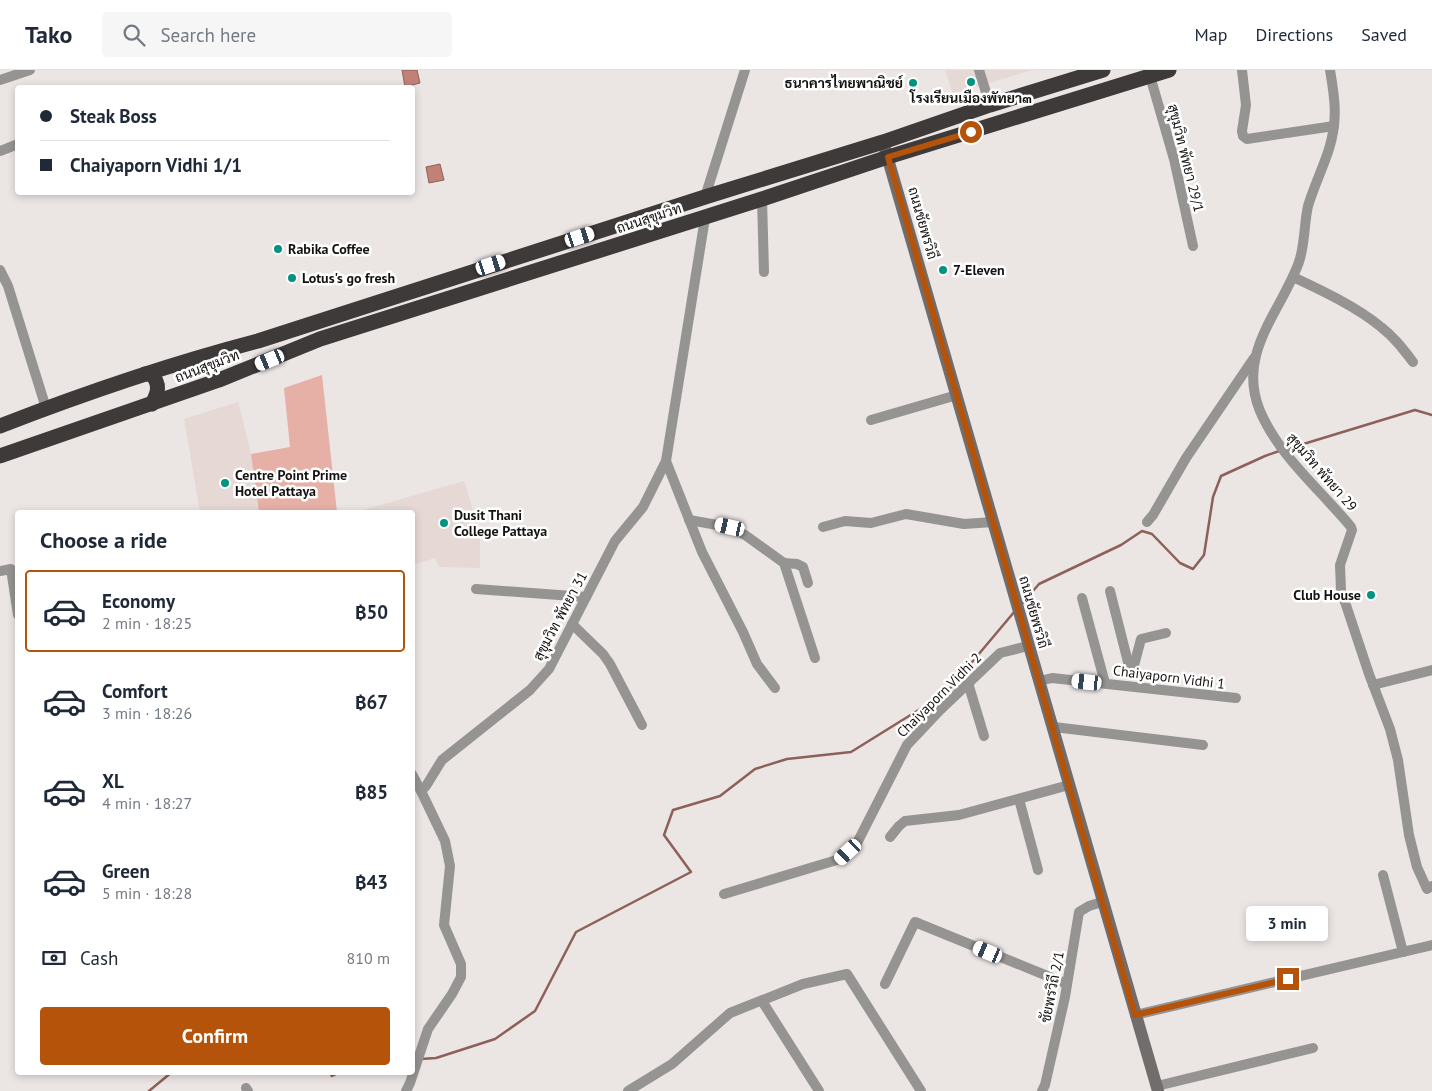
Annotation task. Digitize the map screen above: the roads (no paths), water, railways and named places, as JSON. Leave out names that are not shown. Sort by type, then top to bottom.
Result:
[{"type":"highway","points":[[1043,89],[1062,70]]},
{"type":"highway","name":"ถนนสุขุมวิท","points":[[0,426],[46,408],[187,360],[258,340],[705,196],[883,142],[1043,89],[1080,73],[1104,70]]},
{"type":"highway","name":"ถนนสุขุมวิท","points":[[0,456],[219,380],[320,339],[705,218],[888,157],[1168,70]]},
{"type":"highway","points":[[145,374],[151,374],[158,383],[158,393],[152,404]]},
{"type":"main road","points":[[1080,73],[1088,96]]},
{"type":"main road","name":"ถนนชัยพรวิถี","points":[[883,142],[1157,1088]]},
{"type":"street","points":[[0,80],[30,70]]},
{"type":"street","points":[[705,196],[745,70]]},
{"type":"street","points":[[979,70],[990,105]]},
{"type":"street","points":[[1242,70],[1246,105],[1243,136],[1247,138],[1334,126]]},
{"type":"street","name":"สุขุมวิท พัทยา 29","points":[[1330,70],[1336,101],[1334,126],[1329,148],[1308,206],[1300,260],[1263,334],[1254,358],[1254,386],[1259,409],[1277,442],[1290,460],[1351,527],[1352,530],[1340,565],[1341,590],[1373,685],[1390,728],[1396,752],[1409,835],[1417,866],[1427,889],[1432,886]]},
{"type":"street","name":"สุขุมวิท พัทยา 29/1","points":[[1150,76],[1174,159],[1193,246]]},
{"type":"street","points":[[0,151],[15,145]]},
{"type":"street","points":[[762,199],[764,272]]},
{"type":"street","name":"สุขุมวิท พัทยา 31","points":[[421,791],[442,760],[530,690],[549,669],[615,541],[643,507],[666,461],[705,218]]},
{"type":"street","points":[[0,270],[8,286],[46,408]]},
{"type":"street","points":[[1293,277],[1322,291],[1381,327],[1399,344],[1413,362]]},
{"type":"street","points":[[1146,522],[1153,515],[1186,458],[1254,358]]},
{"type":"street","points":[[871,420],[957,395]]},
{"type":"street","points":[[666,461],[702,552],[743,632],[757,664],[774,688]]},
{"type":"street","points":[[823,527],[844,521],[871,523],[906,514],[964,524],[993,522]]},
{"type":"street","points":[[689,520],[730,527],[745,535],[784,563],[797,564],[803,567],[808,583]]},
{"type":"street","points":[[784,563],[815,658]]},
{"type":"street","points":[[0,571],[11,569],[15,595]]},
{"type":"street","points":[[476,589],[586,597]]},
{"type":"street","points":[[1110,591],[1132,674]]},
{"type":"street","points":[[1082,598],[1105,683]]},
{"type":"street","points":[[572,624],[603,654],[610,664],[642,725]]},
{"type":"street","points":[[1129,686],[1141,638],[1166,633]]},
{"type":"street","name":"Chaiyaporn Vidhi 2","points":[[724,894],[840,860],[856,845],[906,745],[1000,653],[1028,646]]},
{"type":"street","points":[[1373,685],[1432,670]]},
{"type":"street","name":"Chaiyaporn Vidhi 1","points":[[1039,681],[1052,678],[1236,698]]},
{"type":"street","points":[[968,683],[984,736]]},
{"type":"street","points":[[1054,727],[1204,745]]},
{"type":"street","points":[[415,780],[445,841],[450,866],[444,925],[461,964],[460,977],[452,994],[428,1029],[415,1069]]},
{"type":"street","points":[[890,837],[905,821],[959,815],[1070,785]]},
{"type":"street","points":[[1019,799],[1038,870]]},
{"type":"street","points":[[1383,875],[1403,952]]},
{"type":"street","name":"ชัยพรวิถี 2/1","points":[[1042,1091],[1045,1085],[1067,984],[1079,912],[1089,906],[1102,902]]},
{"type":"street","points":[[885,984],[915,922],[1067,984]]},
{"type":"street","points":[[1135,1015],[1432,946]]},
{"type":"street","points":[[628,1091],[672,1064],[730,1013],[803,984],[847,974],[921,1091]]},
{"type":"street","points":[[762,1001],[819,1091]]},
{"type":"street","points":[[1157,1088],[1313,1048]]},
{"type":"street","points":[[406,1091],[413,1075]]},
{"type":"waterway","points":[[1287,449],[1415,410],[1432,415]]},
{"type":"waterway","points":[[1021,605],[1039,584],[1121,545],[1142,531],[1152,534],[1180,563],[1193,569],[1204,555],[1213,497],[1221,476],[1279,451]]},
{"type":"waterway","points":[[421,1059],[436,1058],[495,1039],[535,1011],[576,932],[691,872],[664,835],[673,810],[720,796],[755,769],[787,759],[851,752],[946,693],[1015,611]]},
{"type":"waterway","points":[[149,1091],[168,1075]]},
{"type":"place","name":"โรงเรียนเมืองพัทยา๓","points":[[971,82]]},
{"type":"place","name":"ธนาคารไทยพาณิชย์","points":[[913,83]]},
{"type":"place","name":"Rabika Coffee","points":[[278,249]]},
{"type":"place","name":"7-Eleven","points":[[943,270]]},
{"type":"place","name":"Lotus's go fresh","points":[[292,278]]},
{"type":"place","name":"Centre Point Prime Hotel Pattaya","points":[[225,483]]},
{"type":"place","name":"Dusit Thani College Pattaya","points":[[444,523]]},
{"type":"place","name":"Club House","points":[[1371,595]]}]
